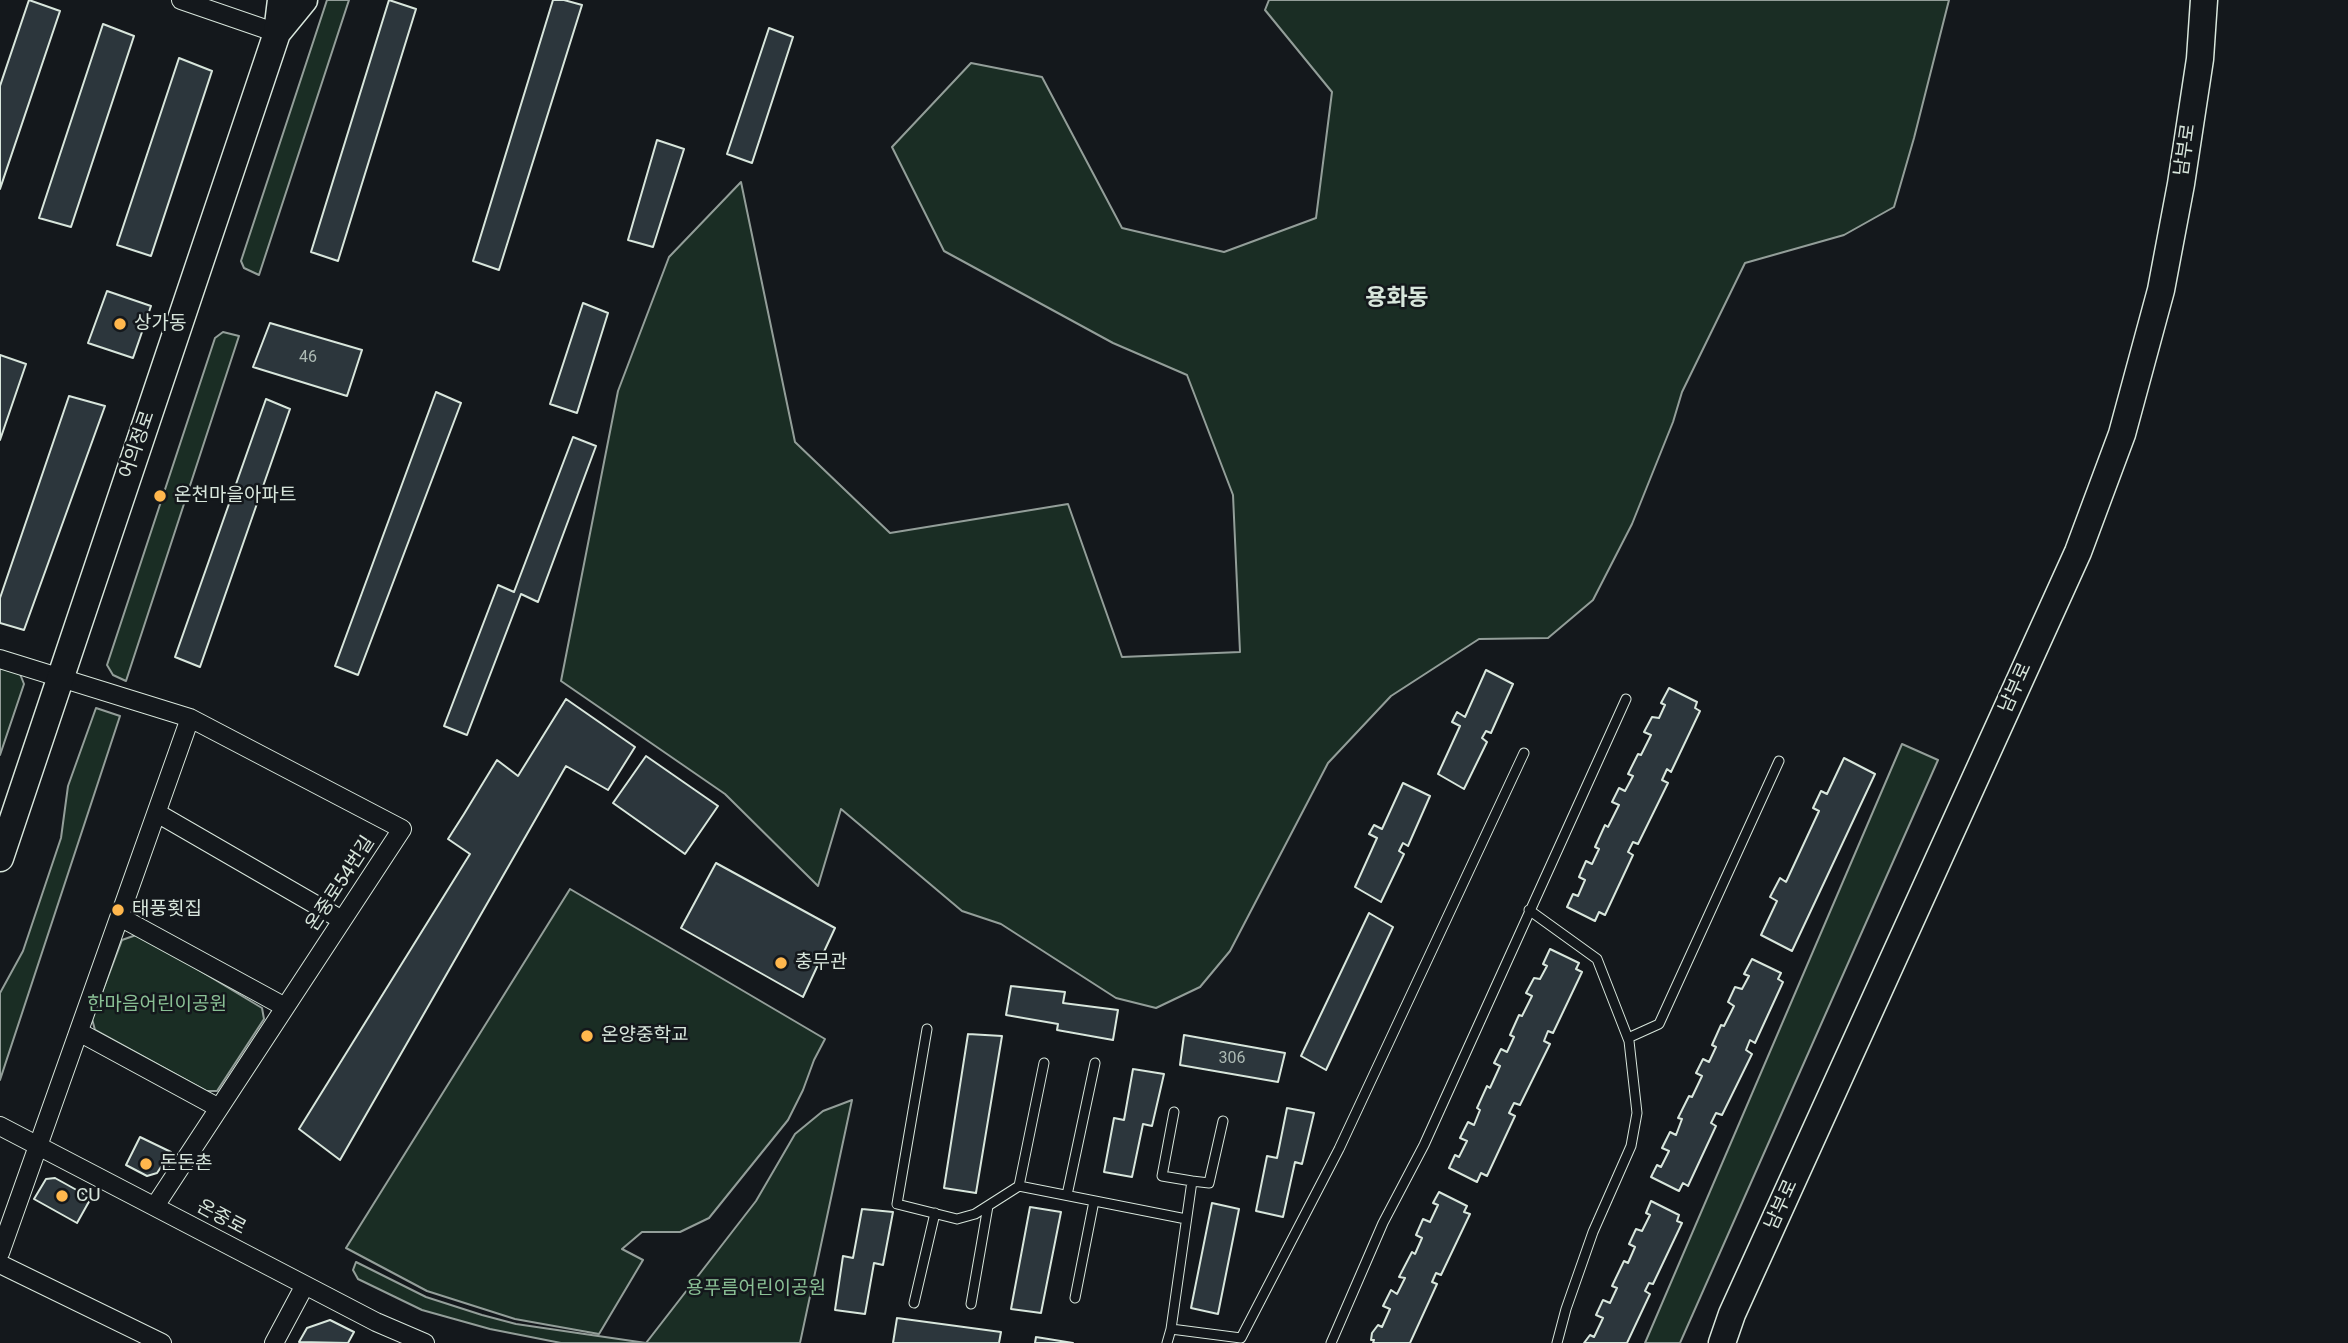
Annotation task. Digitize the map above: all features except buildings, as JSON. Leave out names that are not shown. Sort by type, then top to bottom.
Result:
[{"type":"street","points":[[181,0],[277,33]]},
{"type":"street","name":"어의정로","points":[[0,858],[277,33],[281,0]]},
{"type":"street","name":"어의정로","points":[[277,33],[304,0]]},
{"type":"street","name":"남부로","points":[[1722,1343],[1732,1314],[2078,552],[2122,434],[2161,290],[2179,197],[2200,59],[2204,0]]},
{"type":"street","name":"온중로54번길","points":[[0,659],[190,718],[402,829],[155,1206]]},
{"type":"street","points":[[0,1253],[190,718]]},
{"type":"street","points":[[157,813],[342,920]]},
{"type":"street","points":[[120,917],[285,1007]]},
{"type":"street","points":[[79,1032],[219,1108]]},
{"type":"street","name":"온중로","points":[[0,1126],[376,1322],[425,1343]]},
{"type":"street","points":[[0,1264],[162,1343]]},
{"type":"street","points":[[274,1343],[305,1285]]},
{"type":"lane","points":[[1331,1343],[1383,1223],[1424,1146],[1626,699]]},
{"type":"lane","points":[[1171,1329],[1241,1340],[1339,1149],[1524,753]]},
{"type":"lane","points":[[1628,1038],[1659,1024],[1779,761]]},
{"type":"lane","points":[[1529,910],[1597,959],[1628,1038],[1637,1113],[1631,1146],[1593,1231],[1557,1343]]},
{"type":"lane","points":[[927,1029],[897,1204],[957,1219],[975,1214],[1019,1186],[1186,1219]]},
{"type":"lane","points":[[1019,1186],[1044,1063]]},
{"type":"lane","points":[[1067,1195],[1095,1063]]},
{"type":"lane","points":[[1174,1112],[1162,1176],[1209,1183],[1223,1121]]},
{"type":"lane","points":[[1167,1343],[1192,1181]]},
{"type":"lane","points":[[1075,1298],[1094,1201]]},
{"type":"lane","points":[[971,1304],[988,1206]]},
{"type":"lane","points":[[914,1303],[935,1213]]},
{"type":"green space","points":[[327,0],[349,0],[259,275],[244,268],[241,261]]},
{"type":"green space","points":[[1269,0],[1949,0],[1894,207],[1844,235],[1745,263],[1682,392],[1673,422],[1632,524],[1593,600],[1548,638],[1479,639],[1391,696],[1328,763],[1230,951],[1200,987],[1156,1008],[1116,998],[1001,924],[962,911],[841,809],[818,886],[725,794],[561,681],[618,391],[669,257],[741,182],[795,442],[890,533],[1068,504],[1122,657],[1240,652],[1233,495],[1187,375],[1113,343],[944,251],[892,147],[971,63],[1042,77],[1122,228],[1224,252],[1316,218],[1332,92],[1265,10]]},
{"type":"green space","points":[[223,332],[239,336],[126,681],[113,675],[107,665],[215,338]]},
{"type":"green space","points":[[0,667],[20,674],[24,684],[0,755]]},
{"type":"green space","points":[[96,708],[120,716],[0,1080],[0,993],[23,951],[61,838],[68,786]]},
{"type":"green space","points":[[1902,744],[1938,760],[1680,1343],[1645,1343]]},
{"type":"green space","points":[[570,889],[825,1039],[788,1120],[709,1218],[680,1232],[642,1232],[622,1249],[643,1260],[599,1334],[515,1319],[427,1291],[346,1248]]},
{"type":"green space","name":"한마음어린이공원","points":[[139,934],[262,1008],[264,1019],[217,1091],[206,1091],[95,1030],[92,1019],[122,940]]},
{"type":"green space","name":"용푸름어린이공원","points":[[852,1100],[800,1343],[646,1343],[756,1201],[795,1134],[823,1111]]},
{"type":"green space","points":[[356,1262],[426,1297],[516,1324],[646,1343],[561,1343],[490,1329],[422,1310],[358,1279],[353,1270]]},
{"type":"place","name":"상가동","points":[[120,324]]},
{"type":"place","name":"온천마을아파트","points":[[160,496]]},
{"type":"place","name":"태풍횟집","points":[[118,910]]},
{"type":"place","name":"충무관","points":[[781,963]]},
{"type":"place","name":"온양중학교","points":[[587,1036]]},
{"type":"place","name":"돈돈촌","points":[[146,1164]]},
{"type":"place","name":"CU","points":[[62,1196]]},
{"type":"district","name":"용화동","points":[[1397,299]]}]
